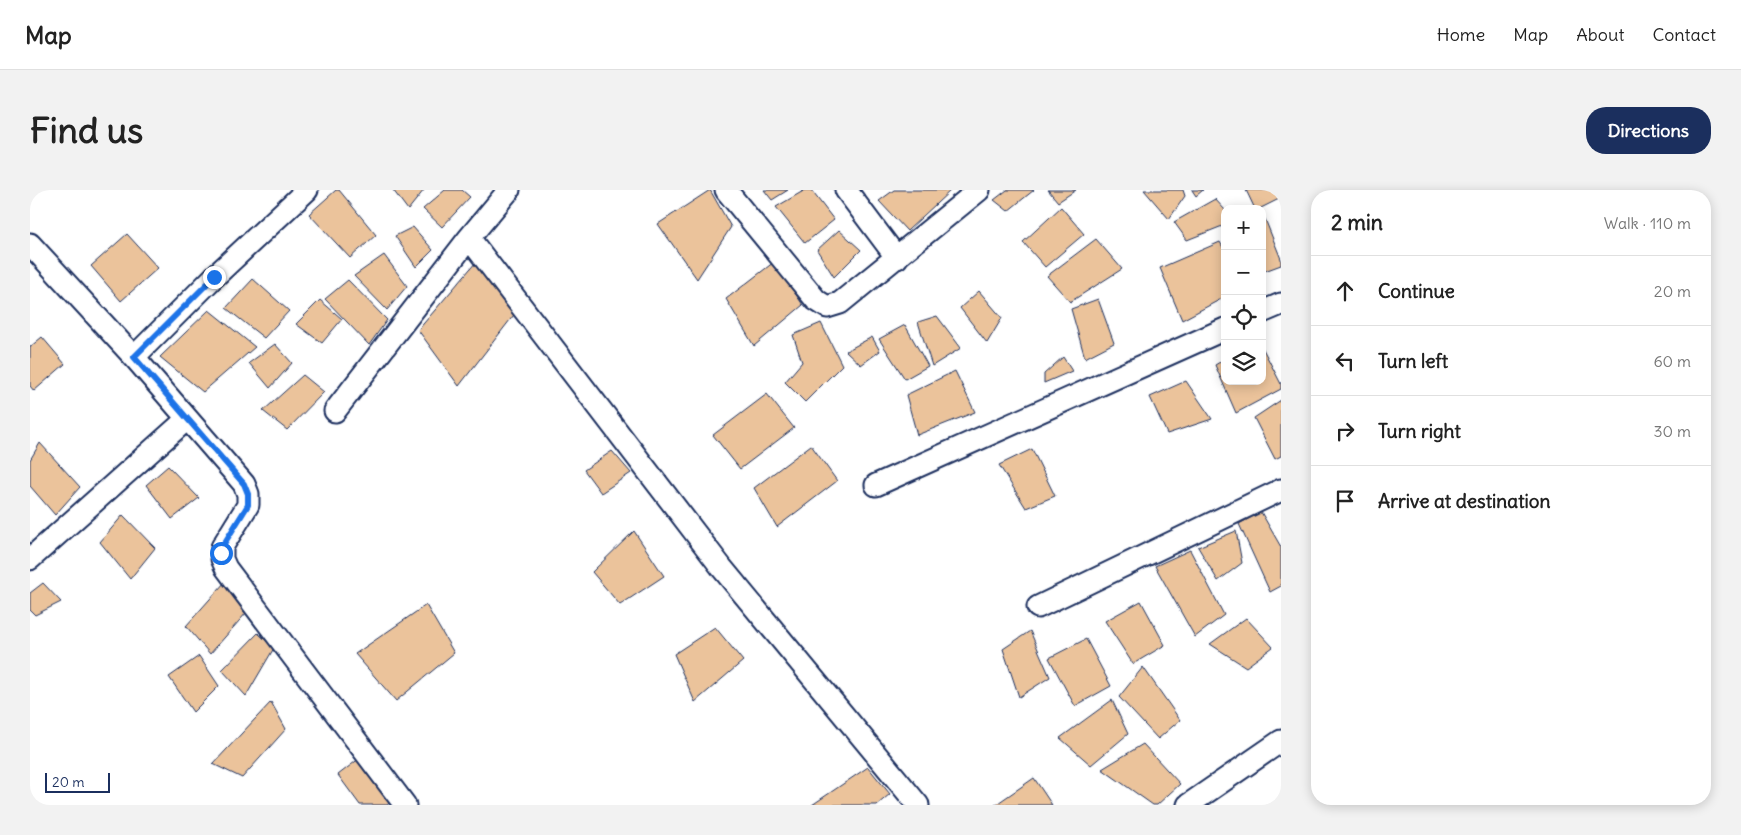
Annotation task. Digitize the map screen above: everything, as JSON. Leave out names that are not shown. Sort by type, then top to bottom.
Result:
[{"type":"street","points":[[134,357],[214,277],[307,190]]},
{"type":"street","points":[[335,411],[469,238],[509,190]]},
{"type":"street","points":[[726,190],[816,300],[827,307],[840,303],[980,190]]},
{"type":"street","points":[[846,190],[897,258]]},
{"type":"street","points":[[469,238],[722,568],[918,805]]},
{"type":"street","points":[[30,244],[134,357],[244,484],[248,494],[248,505],[222,547],[222,559],[226,568],[405,805]]},
{"type":"street","points":[[1266,310],[1281,304]]},
{"type":"street","points":[[876,485],[1221,331]]},
{"type":"street","points":[[30,559],[187,420]]},
{"type":"street","points":[[1038,607],[1281,490]]},
{"type":"street","points":[[1188,805],[1281,741]]},
{"type":"building","points":[[336,190],[339,190],[376,235],[350,258],[309,214]]},
{"type":"building","points":[[393,190],[424,190],[408,210]]},
{"type":"building","points":[[445,190],[462,190],[470,197],[442,227],[423,209]]},
{"type":"building","points":[[710,190],[731,227],[697,279],[658,224]]},
{"type":"building","points":[[764,190],[788,190],[772,200]]},
{"type":"building","points":[[805,190],[811,190],[834,220],[805,243],[776,207]]},
{"type":"building","points":[[894,190],[951,190],[907,231],[879,201]]},
{"type":"building","points":[[1007,190],[1034,190],[1008,211],[994,200]]},
{"type":"building","points":[[1048,190],[1076,190],[1058,202]]},
{"type":"building","points":[[1144,190],[1183,190],[1185,196],[1169,219]]},
{"type":"building","points":[[1192,190],[1203,190],[1196,196]]},
{"type":"building","points":[[1246,190],[1281,190],[1281,198],[1266,206],[1253,205]]},
{"type":"building","points":[[1215,199],[1221,206],[1221,227],[1187,240],[1174,222]]},
{"type":"building","points":[[1061,207],[1084,234],[1045,267],[1023,242]]},
{"type":"building","points":[[1266,222],[1281,259],[1281,265],[1266,271]]},
{"type":"building","points":[[413,227],[433,250],[416,267],[395,236]]},
{"type":"building","points":[[839,230],[861,250],[834,277],[817,250]]},
{"type":"building","points":[[127,234],[158,268],[121,301],[91,266]]},
{"type":"building","points":[[1096,239],[1122,269],[1070,302],[1047,276]]},
{"type":"building","points":[[1220,242],[1221,299],[1182,320],[1160,268]]},
{"type":"building","points":[[384,255],[407,286],[387,310],[354,276]]},
{"type":"building","points":[[476,262],[517,311],[459,386],[418,330]]},
{"type":"building","points":[[774,262],[803,305],[754,346],[726,299]]},
{"type":"building","points":[[253,279],[289,311],[264,338],[226,308]]},
{"type":"building","points":[[348,280],[387,320],[369,345],[325,299]]},
{"type":"building","points":[[979,291],[1002,318],[987,343],[960,308]]},
{"type":"building","points":[[1098,299],[1114,343],[1085,358],[1071,309]]},
{"type":"building","points":[[320,300],[342,319],[322,343],[296,324]]},
{"type":"building","points":[[209,310],[255,347],[203,392],[160,357]]},
{"type":"building","points":[[937,316],[961,348],[932,366],[918,322]]},
{"type":"building","points":[[821,323],[842,365],[805,402],[785,382],[802,362],[793,335]]},
{"type":"building","points":[[905,325],[928,366],[905,379],[879,339]]},
{"type":"building","points":[[42,337],[65,364],[34,391],[30,386],[30,347]]},
{"type":"building","points":[[872,337],[880,351],[861,365],[846,351]]},
{"type":"building","points":[[275,344],[292,363],[270,388],[249,363]]},
{"type":"building","points":[[1266,355],[1281,384],[1281,389],[1236,413],[1224,385],[1266,385]]},
{"type":"building","points":[[1063,357],[1072,371],[1044,383],[1044,374]]},
{"type":"building","points":[[1221,361],[1221,379],[1215,365]]},
{"type":"building","points":[[955,371],[975,412],[917,435],[906,395]]},
{"type":"building","points":[[303,375],[324,392],[287,430],[263,411]]},
{"type":"building","points":[[1186,381],[1212,419],[1167,434],[1150,397]]},
{"type":"building","points":[[767,394],[794,428],[740,469],[713,435]]},
{"type":"building","points":[[1281,400],[1281,456],[1275,459],[1254,418]]},
{"type":"building","points":[[40,443],[80,487],[55,515],[30,486],[30,460]]},
{"type":"building","points":[[811,445],[837,481],[777,527],[754,488]]},
{"type":"building","points":[[1032,449],[1055,496],[1026,508],[999,465]]},
{"type":"building","points":[[612,451],[631,473],[601,493],[584,470]]},
{"type":"building","points":[[168,466],[199,498],[172,519],[146,485]]},
{"type":"building","points":[[1261,512],[1281,547],[1281,586],[1270,592],[1239,524]]},
{"type":"building","points":[[123,515],[155,548],[130,579],[100,542]]},
{"type":"building","points":[[634,531],[664,576],[620,605],[592,572]]},
{"type":"building","points":[[1236,531],[1242,563],[1218,581],[1198,547]]},
{"type":"building","points":[[1190,550],[1224,615],[1195,637],[1155,566]]},
{"type":"building","points":[[225,582],[247,612],[210,654],[186,626]]},
{"type":"building","points":[[43,583],[61,602],[35,615],[30,610],[30,593]]},
{"type":"building","points":[[1141,601],[1165,645],[1133,664],[1105,621]]},
{"type":"building","points":[[426,605],[454,653],[396,701],[355,654]]},
{"type":"building","points":[[1246,618],[1273,647],[1246,667],[1210,644]]},
{"type":"building","points":[[715,627],[743,661],[695,702],[674,654]]},
{"type":"building","points":[[1030,631],[1050,677],[1019,697],[1003,649]]},
{"type":"building","points":[[258,633],[274,648],[246,696],[222,670]]},
{"type":"building","points":[[1086,639],[1111,686],[1075,706],[1049,658]]},
{"type":"building","points":[[199,656],[219,686],[193,712],[169,677]]},
{"type":"building","points":[[1143,667],[1180,720],[1158,739],[1119,697]]},
{"type":"building","points":[[1112,700],[1128,734],[1091,765],[1060,738]]},
{"type":"building","points":[[271,702],[286,729],[242,778],[213,764]]},
{"type":"building","points":[[1143,744],[1180,784],[1157,805],[1153,805],[1102,769]]},
{"type":"building","points":[[360,758],[394,800],[387,805],[360,805],[338,775]]},
{"type":"building","points":[[868,767],[890,794],[877,805],[812,805]]},
{"type":"building","points":[[1034,778],[1052,805],[995,805]]},
{"type":"route","points":[[214,277],[134,357],[244,484],[249,499],[248,505],[222,547],[221,553]]}]
